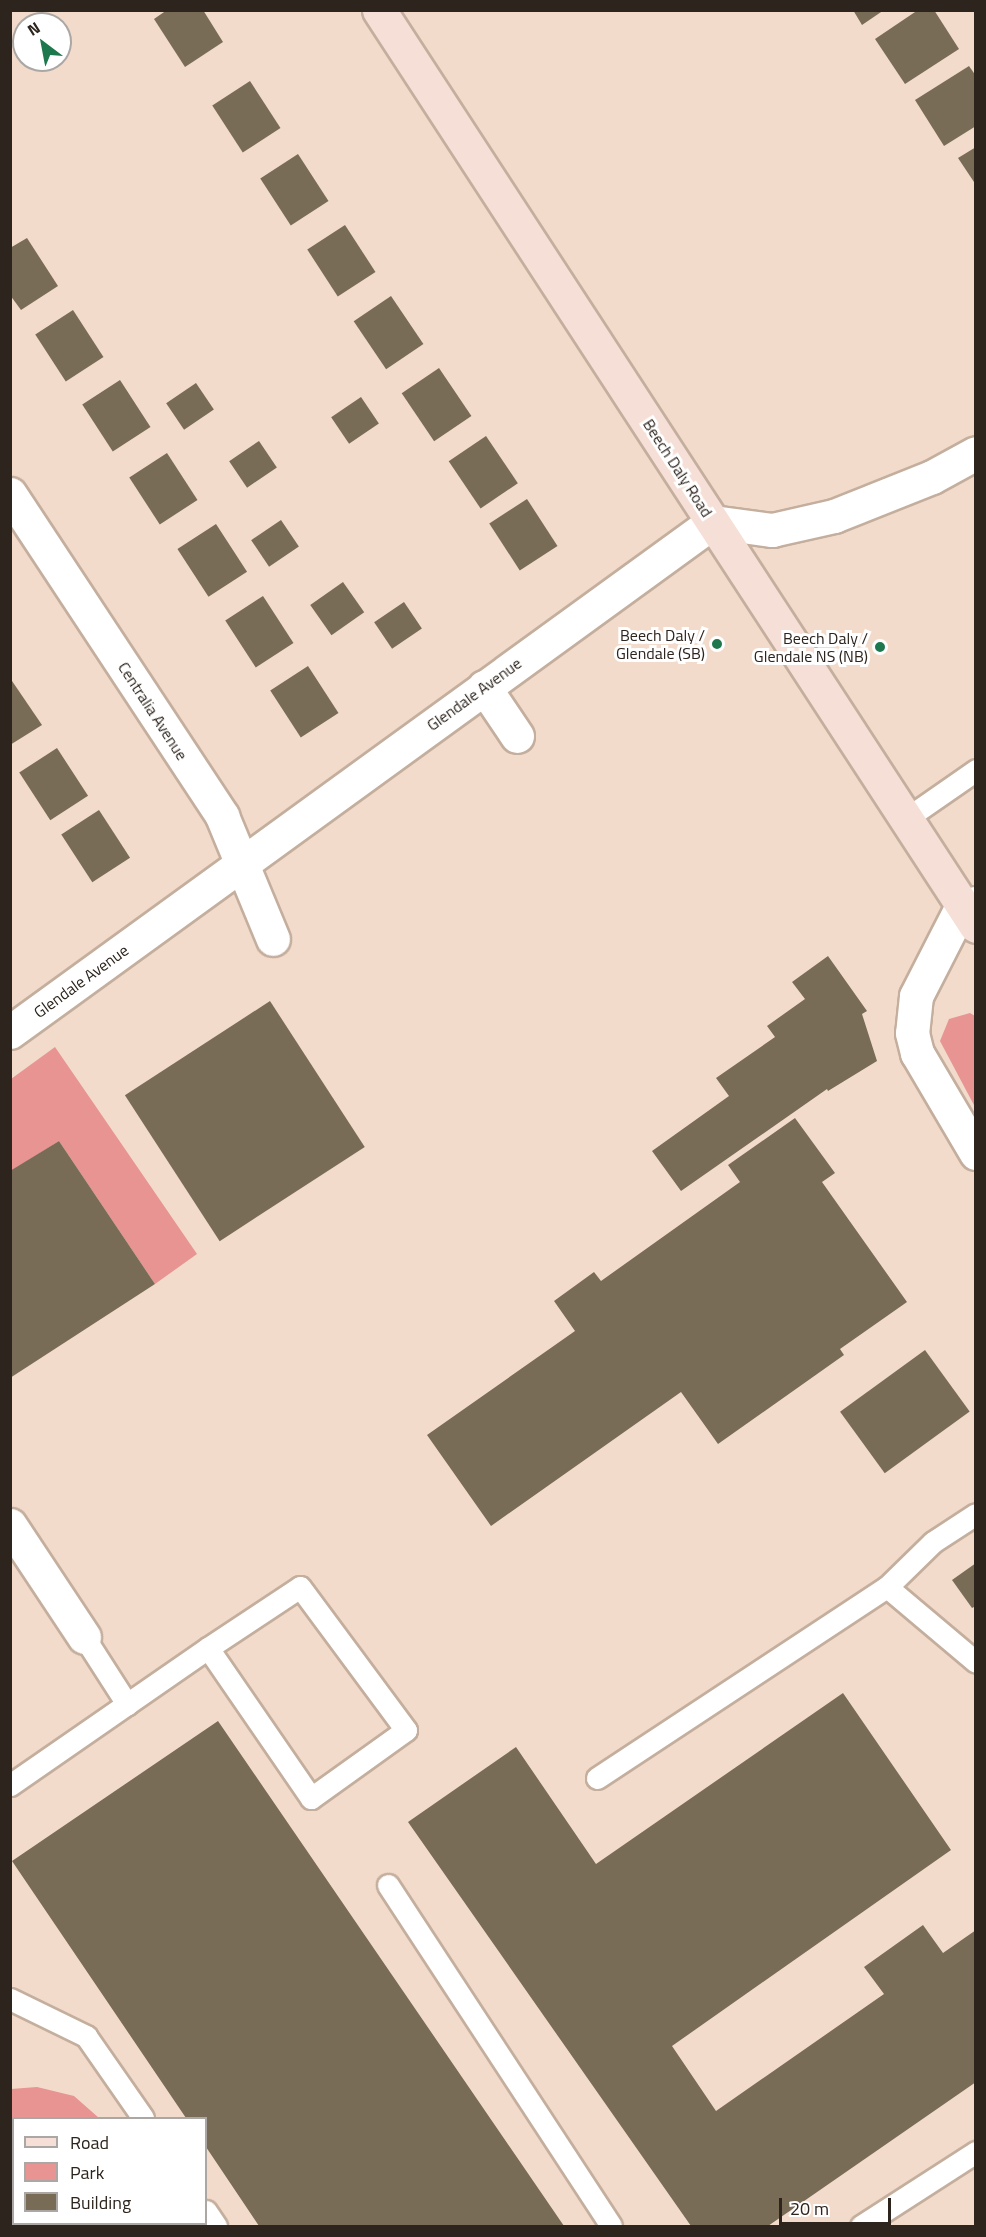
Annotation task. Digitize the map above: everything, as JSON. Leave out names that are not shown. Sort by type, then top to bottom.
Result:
[{"type":"main road","name":"Beech Daly Road","points":[[379,10],[907,818],[971,912]]},
{"type":"street","points":[[713,522],[772,530],[834,516],[932,477],[975,453]]},
{"type":"street","name":"Centralia Avenue","points":[[10,494],[222,816],[273,939]]},
{"type":"street","name":"Glendale Avenue","points":[[10,1032],[713,522]]},
{"type":"street","points":[[484,687],[517,736]]},
{"type":"street","points":[[971,912],[916,996],[912,1034],[917,1053],[975,1153]]},
{"type":"street","points":[[10,1526],[84,1637]]},
{"type":"lane","points":[[907,818],[975,770]]},
{"type":"lane","points":[[597,1778],[886,1587],[933,1542],[975,1514]]},
{"type":"lane","points":[[10,1785],[208,1648],[300,1587],[406,1730],[311,1798],[208,1648]]},
{"type":"lane","points":[[886,1587],[975,1662]]},
{"type":"lane","points":[[84,1637],[127,1704]]},
{"type":"lane","points":[[388,1885],[610,2226]]},
{"type":"lane","points":[[10,1999],[86,2036],[142,2117]]},
{"type":"lane","points":[[861,2226],[975,2152]]},
{"type":"lane","points":[[207,2212],[216,2226]]},
{"type":"green space","points":[[970,1013],[975,1016],[975,1107],[940,1041],[949,1019]]},
{"type":"green space","points":[[55,1047],[197,1254],[155,1284],[59,1141],[11,1171],[11,1079]]},
{"type":"green space","points":[[37,2087],[74,2096],[98,2117],[12,2117],[12,2225],[173,2226],[11,2226],[11,2089]]},
{"type":"building","points":[[167,10],[203,10],[223,42],[185,67],[154,19]]},
{"type":"building","points":[[853,10],[884,10],[862,25]]},
{"type":"building","points":[[918,10],[934,10],[959,49],[905,84],[875,39]]},
{"type":"building","points":[[969,66],[976,76],[976,126],[944,146],[915,100]]},
{"type":"building","points":[[250,81],[280,128],[243,152],[212,106]]},
{"type":"building","points":[[976,147],[976,185],[958,158]]},
{"type":"building","points":[[298,154],[328,201],[291,225],[260,179]]},
{"type":"building","points":[[345,225],[375,272],[338,296],[307,250]]},
{"type":"building","points":[[27,238],[58,286],[21,310],[10,295],[10,248]]},
{"type":"building","points":[[391,296],[423,344],[386,369],[354,321]]},
{"type":"building","points":[[73,310],[103,357],[66,381],[35,335]]},
{"type":"building","points":[[439,368],[471,416],[434,441],[402,393]]},
{"type":"building","points":[[120,380],[150,427],[113,451],[82,405]]},
{"type":"building","points":[[196,383],[214,410],[184,430],[166,403]]},
{"type":"building","points":[[361,397],[379,424],[349,444],[331,417]]},
{"type":"building","points":[[486,436],[518,483],[481,508],[449,461]]},
{"type":"building","points":[[259,441],[277,468],[247,488],[229,461]]},
{"type":"building","points":[[167,453],[197,500],[160,524],[129,478]]},
{"type":"building","points":[[527,499],[557,546],[520,570],[489,524]]},
{"type":"building","points":[[281,520],[299,547],[269,567],[251,540]]},
{"type":"building","points":[[216,524],[247,572],[208,597],[177,549]]},
{"type":"building","points":[[343,582],[364,612],[331,635],[310,605]]},
{"type":"building","points":[[263,596],[293,643],[256,667],[225,621]]},
{"type":"building","points":[[404,602],[422,629],[392,649],[374,622]]},
{"type":"building","points":[[308,666],[338,713],[301,737],[270,691]]},
{"type":"building","points":[[10,678],[42,725],[10,745]]},
{"type":"building","points":[[57,748],[88,796],[50,820],[19,773]]},
{"type":"building","points":[[99,810],[130,858],[92,882],[61,835]]},
{"type":"building","points":[[828,956],[867,1011],[862,1014],[877,1061],[828,1091],[827,1089],[681,1191],[652,1151],[729,1096],[716,1078],[775,1037],[767,1026],[805,999],[792,982]]},
{"type":"building","points":[[270,1001],[365,1147],[220,1241],[125,1095]]},
{"type":"building","points":[[795,1118],[835,1173],[822,1182],[907,1302],[840,1349],[844,1355],[718,1444],[681,1392],[491,1526],[427,1435],[575,1331],[554,1301],[594,1272],[601,1281],[740,1182],[728,1165]]},
{"type":"building","points":[[59,1141],[155,1284],[10,1378],[10,1171]]},
{"type":"building","points":[[925,1350],[970,1411],[885,1473],[840,1412]]},
{"type":"building","points":[[976,1563],[976,1606],[972,1608],[952,1580]]},
{"type":"building","points":[[843,1693],[951,1850],[672,2046],[716,2111],[884,1994],[864,1967],[923,1925],[943,1953],[976,1930],[976,2082],[768,2226],[691,2226],[408,1822],[516,1747],[596,1864]]},
{"type":"building","points":[[218,1721],[564,2226],[259,2226],[207,2148],[207,2117],[185,2117],[12,1861]]},
{"type":"place","name":"Beech Daly / Glendale (SB)","points":[[717,644]]},
{"type":"place","name":"Beech Daly / Glendale NS (NB)","points":[[880,647]]}]
